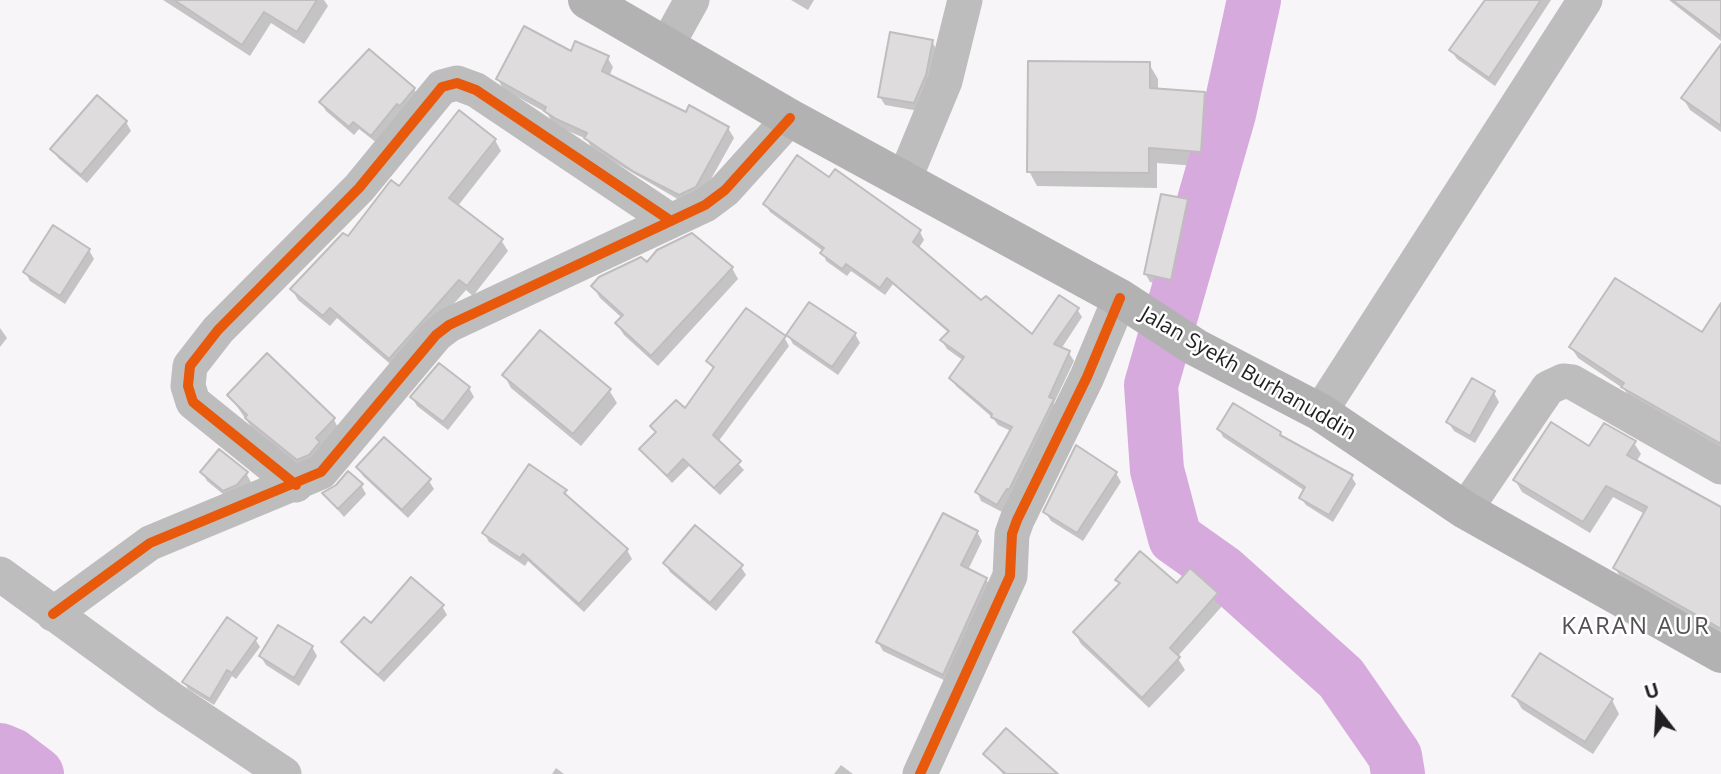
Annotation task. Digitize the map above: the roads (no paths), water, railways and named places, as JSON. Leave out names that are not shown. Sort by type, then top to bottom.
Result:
[{"type":"main road","name":"Jalan Syekh Burhanuddin","points":[[587,0],[790,118],[1135,309],[1195,346],[1320,412],[1465,510],[1721,654]]},
{"type":"street","points":[[666,47],[692,0]]},
{"type":"street","points":[[904,180],[945,81],[965,0]]},
{"type":"street","points":[[1320,412],[1585,0]]},
{"type":"street","points":[[296,485],[194,402],[188,386],[190,366],[218,330],[359,188],[442,87],[457,83],[476,90],[671,221]]},
{"type":"street","points":[[53,614],[150,542],[296,485],[321,472],[334,461],[436,335],[449,325],[705,205],[725,190],[790,118]]},
{"type":"street","points":[[920,774],[1010,576],[1012,534],[1017,520],[1087,377],[1135,309]]},
{"type":"street","points":[[1465,510],[1548,388],[1563,381],[1572,382],[1721,467]]},
{"type":"street","points":[[0,574],[53,614],[284,774]]},
{"type":"waterway","points":[[1254,0],[1229,114],[1151,385],[1157,470],[1175,538],[1223,572],[1341,678],[1395,756],[1398,774]]},
{"type":"waterway","points":[[0,750],[12,755],[37,774]]},
{"type":"district","name":"KARAN AUR","points":[[1636,627]]}]
